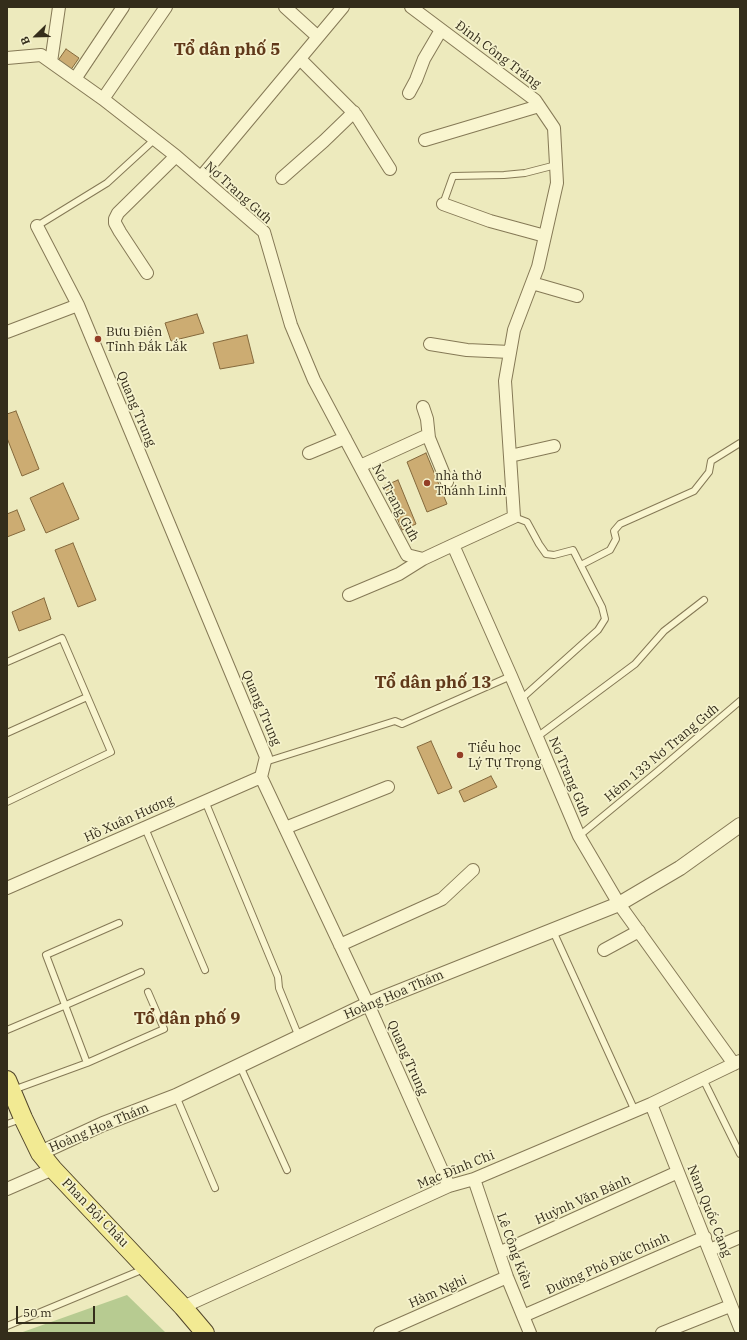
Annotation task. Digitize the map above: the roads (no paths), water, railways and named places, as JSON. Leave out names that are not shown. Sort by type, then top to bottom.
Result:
[{"type":"main road","name":"Phan Bội Châu","points":[[9,1085],[15,1121],[53,1169],[147,1268],[205,1333]]},
{"type":"street","points":[[51,62],[59,7]]},
{"type":"street","points":[[75,79],[123,7]]},
{"type":"street","points":[[103,99],[166,7]]},
{"type":"street","points":[[285,7],[318,37]]},
{"type":"street","points":[[201,177],[343,7]]},
{"type":"street","name":"Đinh Công Tráng","points":[[411,7],[534,100],[554,128],[557,183],[538,267],[514,330],[505,381],[514,516]]},
{"type":"street","points":[[409,93],[424,59],[441,30]]},
{"type":"street","name":"Nơ Trang Gưh","points":[[7,58],[41,55],[103,99],[155,139],[264,232],[291,325],[314,380],[408,555],[423,559]]},
{"type":"street","points":[[300,59],[354,112],[390,169]]},
{"type":"street","points":[[425,140],[539,106]]},
{"type":"street","points":[[282,178],[354,112]]},
{"type":"street","points":[[147,274],[120,232],[115,223],[115,219],[118,214],[176,156]]},
{"type":"street","points":[[443,204],[490,221],[545,236]]},
{"type":"street","name":"Quang Trung","points":[[37,226],[78,305],[266,756],[261,777],[368,1004],[449,1186]]},
{"type":"street","points":[[532,284],[577,296]]},
{"type":"street","points":[[7,332],[78,305]]},
{"type":"street","points":[[430,344],[467,350],[510,352]]},
{"type":"street","points":[[423,407],[427,419],[428,435],[447,482]]},
{"type":"street","points":[[360,466],[428,435]]},
{"type":"street","points":[[309,453],[345,438]]},
{"type":"street","points":[[510,456],[554,446]]},
{"type":"street","points":[[349,595],[399,574],[423,559],[514,516]]},
{"type":"street","name":"Nơ Trang Gưh","points":[[453,545],[521,699],[579,836],[619,904],[737,1062]]},
{"type":"street","name":"Hồ Xuân Hương","points":[[7,888],[261,777]]},
{"type":"street","points":[[285,828],[388,786]]},
{"type":"street","name":"Hoàng Hoa Thám","points":[[40,1152],[103,1124],[176,1096],[368,1004],[619,904],[680,868],[740,825]]},
{"type":"street","points":[[340,945],[442,899],[473,870]]},
{"type":"street","points":[[604,950],[639,932]]},
{"type":"street","name":"Mạc Đĩnh Chi","points":[[183,1307],[449,1186],[474,1179],[651,1104],[737,1062]]},
{"type":"street","name":"Nam Quốc Cang","points":[[651,1104],[740,1328]]},
{"type":"street","points":[[7,1189],[53,1169]]},
{"type":"street","name":"Huỳnh Văn Bánh","points":[[499,1253],[678,1172]]},
{"type":"street","name":"Lê Công Kiều","points":[[474,1179],[507,1277],[530,1333]]},
{"type":"street","name":"Đường Phó Đức Chính","points":[[523,1316],[705,1237]]},
{"type":"street","points":[[710,1250],[740,1237]]},
{"type":"street","name":"Hàm Nghi","points":[[380,1333],[507,1277]]},
{"type":"street","points":[[662,1333],[730,1306]]},
{"type":"lane","points":[[37,226],[107,183],[155,139]]},
{"type":"lane","points":[[443,204],[453,176],[511,175],[556,165]]},
{"type":"lane","points":[[580,565],[610,550],[616,539],[614,531],[620,524],[694,491],[709,472],[712,461],[740,443]]},
{"type":"lane","points":[[514,516],[527,522],[546,554],[554,555],[573,550],[602,607],[605,619],[598,630],[521,699]]},
{"type":"lane","points":[[537,737],[635,664],[664,631],[704,600]]},
{"type":"lane","points":[[7,662],[62,638],[111,752],[7,802]]},
{"type":"lane","points":[[265,762],[395,721],[402,724],[511,676]]},
{"type":"lane","points":[[7,733],[87,698]]},
{"type":"lane","name":"Hẻm 133 Nơ Trang Gưh","points":[[579,836],[740,701]]},
{"type":"lane","points":[[205,801],[278,977],[279,988],[299,1037]]},
{"type":"lane","points":[[145,828],[205,970]]},
{"type":"lane","points":[[87,1063],[46,955],[119,923]]},
{"type":"lane","points":[[553,930],[635,1111]]},
{"type":"lane","points":[[7,1030],[141,972]]},
{"type":"lane","points":[[9,1085],[87,1063],[164,1029],[148,992]]},
{"type":"lane","points":[[240,1066],[287,1170]]},
{"type":"lane","points":[[703,1079],[740,1154]]},
{"type":"lane","points":[[176,1096],[215,1188]]},
{"type":"lane","points":[[7,1326],[147,1268]]},
{"type":"place","name":"Bưu Điện Tỉnh Đắk Lắk","points":[[98,339]]},
{"type":"place","name":"nhà thờ Thánh Linh","points":[[427,483]]},
{"type":"place","name":"Tiểu học Lý Tự Trọng","points":[[460,755]]},
{"type":"district","name":"Tổ dân phố 5","points":[[227,50]]},
{"type":"district","name":"Tổ dân phố 13","points":[[433,683]]},
{"type":"district","name":"Tổ dân phố 9","points":[[187,1019]]}]
